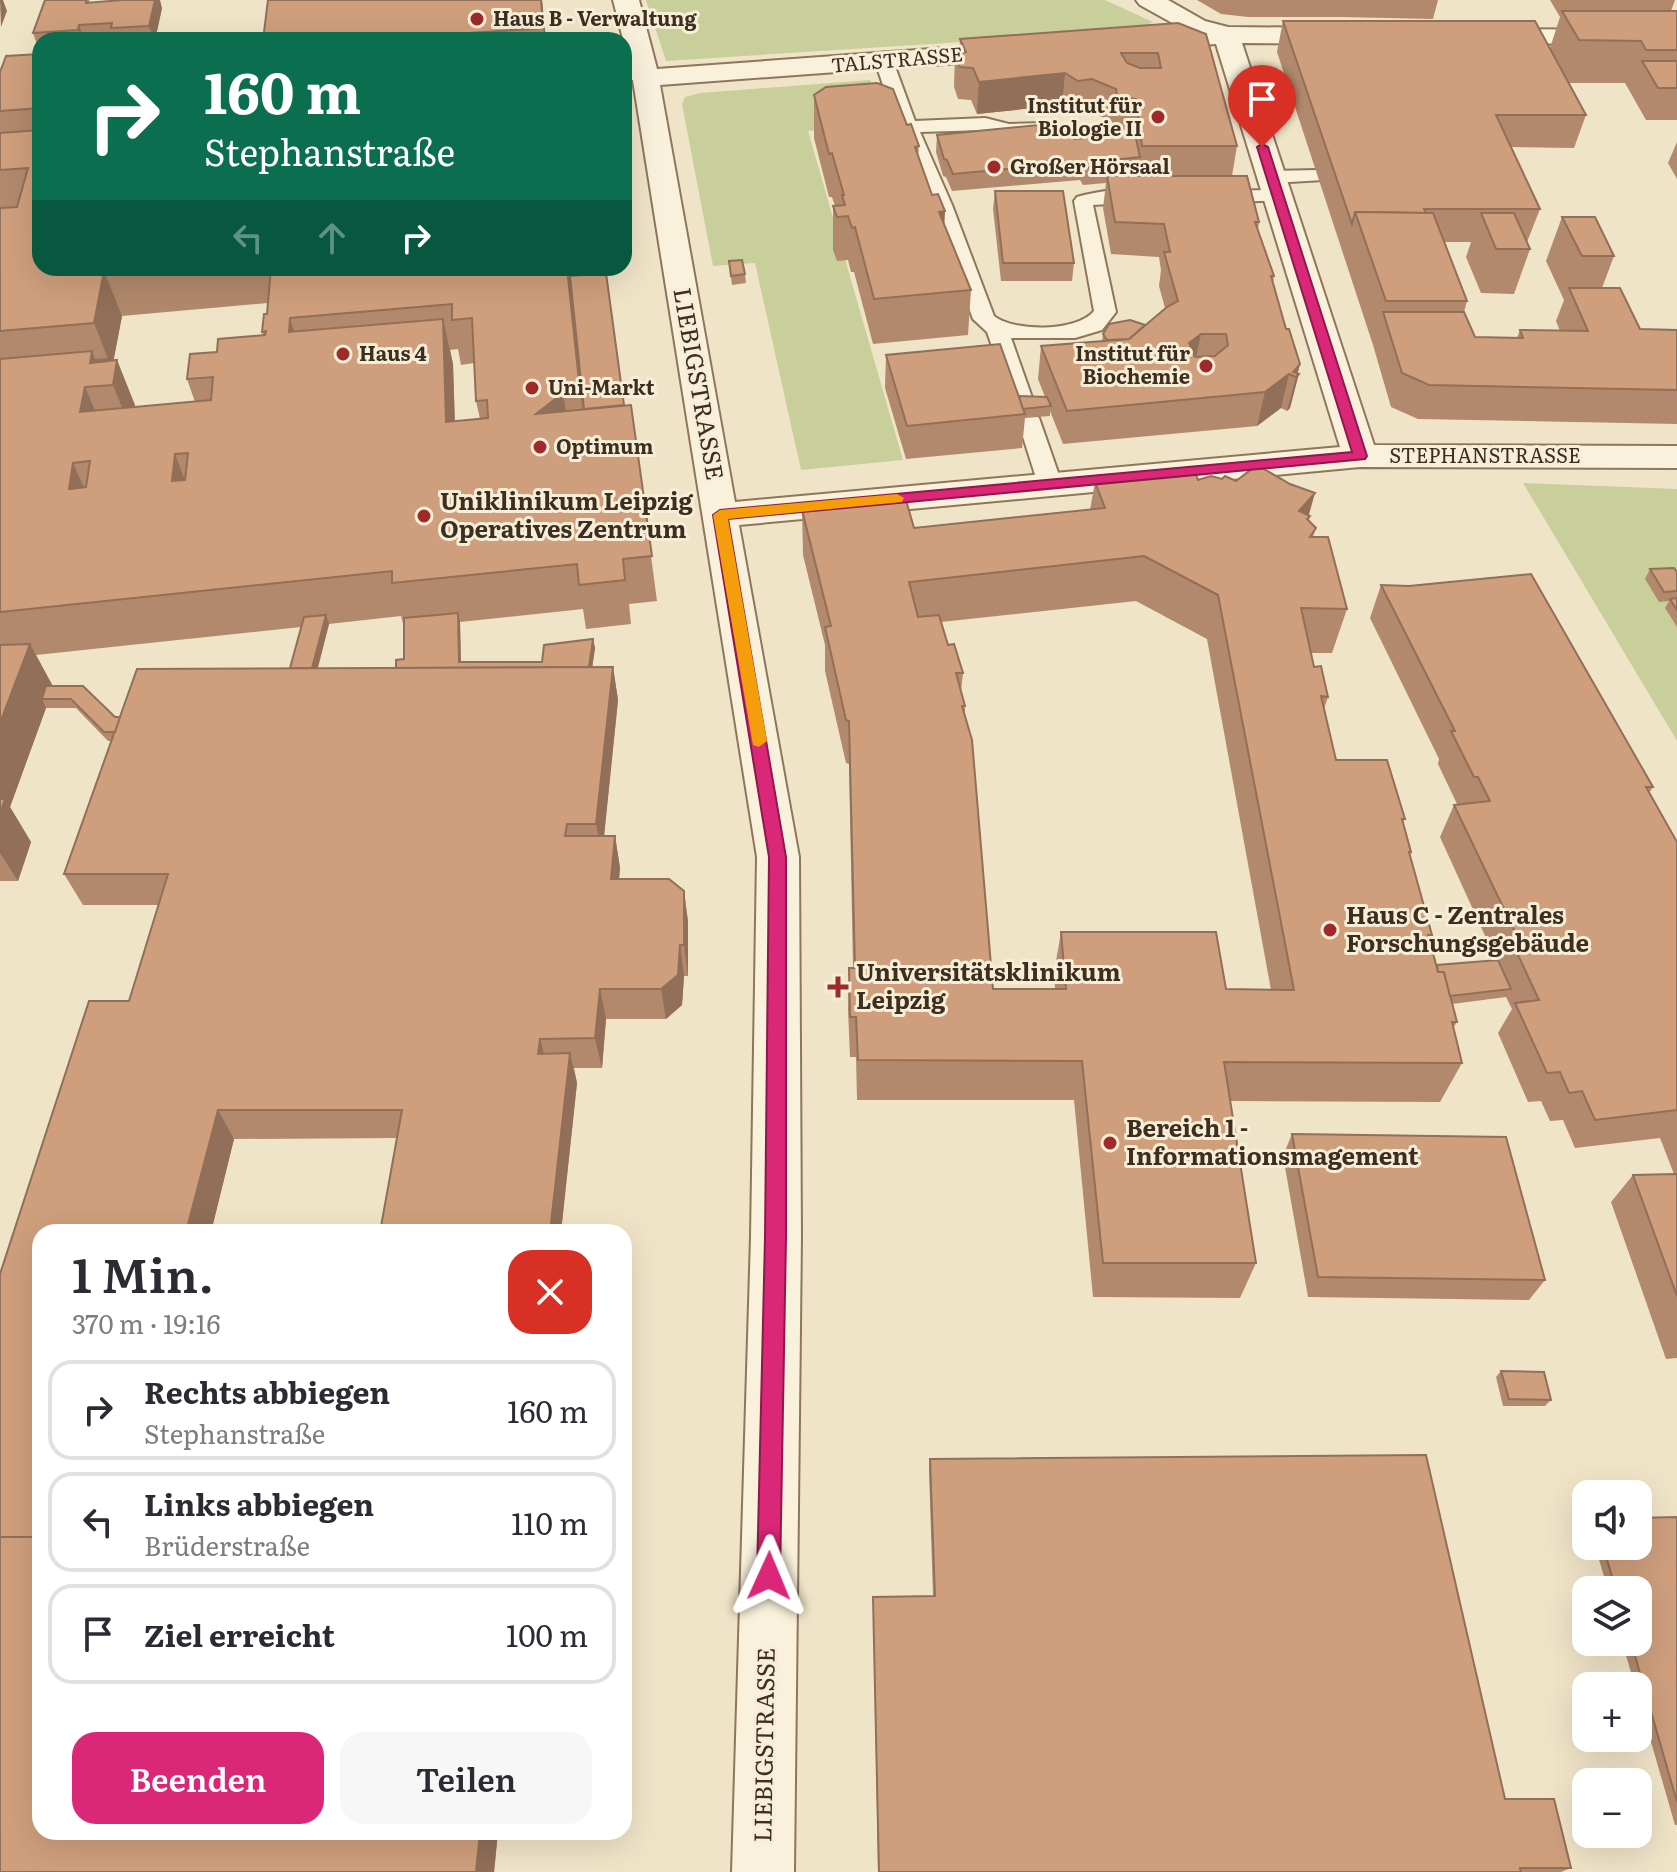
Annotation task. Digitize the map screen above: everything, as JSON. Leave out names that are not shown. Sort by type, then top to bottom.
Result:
[{"type":"street","name":"LIEBIGSTRASSE","points":[[626,0],[631,32]]},
{"type":"street","points":[[1149,0],[1196,26],[1226,35]]},
{"type":"street","points":[[1226,35],[1360,456]]},
{"type":"street","points":[[1114,43],[1226,35],[1372,36]]},
{"type":"street","points":[[1464,36],[1675,40]]},
{"type":"street","name":"LIEBIGSTRASSE","points":[[632,38],[720,515],[778,857],[776,1237],[763,1872]]},
{"type":"street","name":"TALSTRASSE","points":[[638,76],[1037,49]]},
{"type":"street","name":"STEPHANSTRASSE","points":[[720,515],[1360,456],[1677,457]]},
{"type":"lane","points":[[884,61],[906,127],[942,205],[984,319],[997,329],[1033,333],[1075,331],[1094,325],[1105,312],[1084,201],[1098,197],[1179,196],[1276,187],[1317,176]]},
{"type":"lane","points":[[906,127],[985,124],[1009,130],[1043,129],[1076,142]]},
{"type":"lane","points":[[997,329],[1050,484]]},
{"type":"green space","points":[[646,0],[1105,0],[1153,22],[1136,31],[666,61]]},
{"type":"green space","points":[[870,80],[888,124],[808,131],[903,460],[801,470],[755,263],[713,266],[682,104],[685,97],[700,93]]},
{"type":"green space","points":[[1523,483],[1677,489],[1677,741]]},
{"type":"building","points":[[45,0],[86,0],[86,3],[155,0],[149,26],[111,28],[112,23],[79,25],[78,30],[33,32]]},
{"type":"building","name":"Haus B - Verwaltung","points":[[268,0],[541,0],[543,28],[483,32],[264,32]]},
{"type":"building","points":[[1562,11],[1677,11],[1677,50],[1646,50],[1641,41],[1579,40]]},
{"type":"building","points":[[1283,21],[1535,21],[1586,115],[1496,115],[1540,209],[1355,212],[1352,224]]},
{"type":"building","points":[[1178,23],[1206,34],[1237,146],[1142,146],[1136,99],[1117,96],[1116,89],[1092,79],[1078,81],[1065,73],[979,82],[973,68],[960,67],[955,55],[966,52],[960,39]],"holes":[[[1121,53],[1158,53],[1161,68],[1140,68],[1127,63]]]},
{"type":"building","points":[[32,54],[32,109],[0,111],[0,72],[6,56]]},
{"type":"building","points":[[1642,61],[1677,61],[1677,88],[1658,88]]},
{"type":"building","points":[[877,83],[893,89],[907,125],[911,124],[919,146],[915,147],[932,195],[938,194],[945,211],[939,212],[971,290],[874,299],[855,227],[852,228],[848,216],[837,217],[833,206],[845,205],[844,195],[832,153],[829,154],[814,95],[826,87]]},
{"type":"building","points":[[1038,125],[1041,133],[1070,130],[1074,139],[1135,134],[1140,157],[1121,159],[1124,164],[1085,168],[1082,162],[953,174],[944,159],[937,135]]},
{"type":"building","points":[[32,131],[32,276],[103,276],[94,323],[0,331],[0,208],[17,207],[28,168],[0,170],[0,133]]},
{"type":"building","points":[[1107,176],[1247,176],[1259,222],[1255,222],[1274,276],[1271,276],[1286,329],[1289,329],[1300,364],[1293,372],[1299,374],[1296,377],[1289,374],[1265,392],[1067,411],[1041,346],[1129,339],[1178,301],[1164,252],[1170,252],[1164,224],[1115,222]],"holes":[[[1201,334],[1226,334],[1228,345],[1215,356],[1195,357],[1189,343]]]},
{"type":"building","points":[[995,191],[1063,191],[1074,263],[1003,263]]},
{"type":"building","points":[[1355,212],[1433,213],[1467,301],[1386,301]]},
{"type":"building","points":[[1481,213],[1514,213],[1530,249],[1496,249]]},
{"type":"building","points":[[1562,217],[1595,217],[1614,256],[1582,256]]},
{"type":"building","points":[[742,260],[745,274],[731,276],[729,261]]},
{"type":"building","name":"Uniklinikum Leipzig Operatives Zentrum","points":[[270,276],[568,276],[580,391],[563,393],[536,414],[631,405],[652,556],[623,559],[625,580],[579,585],[577,564],[392,583],[392,571],[0,612],[0,359],[92,351],[90,363],[117,360],[113,385],[85,387],[80,412],[211,400],[213,377],[187,379],[190,354],[217,352],[218,339],[265,335],[266,331],[262,332],[264,314],[267,314]],"holes":[[[452,304],[452,320],[472,318],[476,401],[487,400],[488,418],[446,422],[443,319],[289,332],[290,318]],[[188,453],[185,480],[172,481],[175,454]],[[90,461],[86,487],[69,489],[73,463]]]},
{"type":"building","points":[[570,276],[606,276],[624,405],[584,409]]},
{"type":"building","points":[[1569,288],[1620,288],[1640,329],[1677,330],[1677,390],[1429,385],[1402,373],[1383,312],[1464,312],[1475,337],[1523,338],[1520,330],[1588,331]]},
{"type":"building","points":[[1130,320],[1145,325],[1129,339],[1107,340],[1103,334],[1109,324]]},
{"type":"building","points":[[1000,344],[1025,414],[907,426],[886,355]]},
{"type":"building","points":[[1019,396],[1047,397],[1051,406],[1023,409]]},
{"type":"building","name":"Haus C - Zentrales Forschungsgebäude","points":[[1257,465],[1290,484],[1315,493],[1299,511],[1310,516],[1307,519],[1316,528],[1310,537],[1328,537],[1347,609],[1301,608],[1314,667],[1321,666],[1328,697],[1321,696],[1336,760],[1387,760],[1405,819],[1402,819],[1409,852],[1432,935],[1428,935],[1438,972],[1444,972],[1457,1022],[1452,1022],[1462,1063],[1224,1062],[1256,1263],[1103,1263],[1082,1061],[858,1060],[856,1017],[850,1017],[849,968],[855,968],[849,721],[846,720],[825,627],[831,626],[802,510],[906,500],[914,528],[1105,508],[1095,482],[1195,472],[1198,480],[1211,476],[1222,479],[1225,476],[1236,481]],"holes":[[[1144,556],[1218,595],[1294,990],[1226,989],[1216,932],[1061,932],[1066,989],[993,989],[972,740],[956,673],[963,673],[954,644],[948,645],[939,615],[918,617],[909,582]]]},
{"type":"building","points":[[1674,568],[1677,572],[1677,591],[1664,592],[1650,569]]},
{"type":"building","points":[[1531,574],[1653,787],[1646,787],[1677,842],[1677,1110],[1595,1120],[1582,1091],[1569,1093],[1560,1072],[1547,1073],[1515,1003],[1539,1000],[1510,938],[1517,936],[1454,805],[1490,801],[1478,777],[1474,777],[1451,731],[1455,731],[1381,585],[1409,586]]},
{"type":"building","points":[[1677,598],[1677,610],[1670,599]]},
{"type":"building","points":[[458,613],[459,662],[542,662],[544,645],[593,639],[589,667],[396,668],[396,660],[404,659],[404,618]]},
{"type":"building","points":[[326,615],[312,668],[290,668],[304,617]]},
{"type":"building","points":[[30,644],[0,723],[0,645]]},
{"type":"building","points":[[613,667],[596,824],[567,824],[565,836],[615,836],[611,879],[669,879],[684,891],[684,945],[680,945],[678,975],[661,989],[600,989],[595,1038],[540,1039],[538,1054],[570,1053],[551,1224],[381,1224],[402,1110],[218,1110],[188,1224],[32,1224],[32,1537],[0,1537],[0,1274],[89,1001],[129,1001],[168,874],[64,874],[137,669]]},
{"type":"building","points":[[46,686],[83,686],[115,717],[120,717],[115,732],[104,732],[71,699],[42,699]]},
{"type":"building","points":[[1498,960],[1511,989],[1450,996],[1444,972],[1438,972],[1437,965]]},
{"type":"building","points":[[1292,1134],[1506,1137],[1545,1280],[1318,1277]]},
{"type":"building","points":[[1677,1174],[1677,1296],[1633,1175]]},
{"type":"building","points":[[1501,1371],[1544,1372],[1551,1400],[1509,1399]]},
{"type":"building","points":[[1426,1455],[1505,1799],[1554,1799],[1571,1868],[1520,1868],[1521,1872],[879,1872],[873,1597],[935,1596],[930,1459]]},
{"type":"building","points":[[1677,1517],[1677,1802],[1652,1715],[1652,1672],[1640,1672],[1635,1656],[1652,1656],[1652,1576],[1612,1576],[1607,1560],[1652,1560],[1652,1518]]},
{"type":"building","points":[[0,1537],[32,1537],[32,1840],[479,1840],[476,1872],[0,1872]]},
{"type":"slow traffic","points":[[759,741],[720,515],[897,498]]},
{"type":"place","name":"Haus B - Verwaltung","points":[[477,19]]},
{"type":"place","name":"Institut für Biologie II","points":[[1158,117]]},
{"type":"place","name":"Großer Hörsaal","points":[[994,167]]},
{"type":"place","name":"Haus 4","points":[[343,354]]},
{"type":"place","name":"Institut für Biochemie","points":[[1206,366]]},
{"type":"place","name":"Uni-Markt","points":[[532,388]]},
{"type":"place","name":"Optimum","points":[[540,447]]},
{"type":"place","name":"Uniklinikum Leipzig Operatives Zentrum","points":[[424,516]]},
{"type":"place","name":"Haus C - Zentrales Forschungsgebäude","points":[[1330,930]]},
{"type":"place","name":"Universitätsklinikum Leipzig","points":[[838,987]]},
{"type":"place","name":"Bereich 1 - Informationsmagement","points":[[1110,1143]]},
{"type":"route","points":[[769,1576],[776,1237],[778,857],[720,515],[1360,456],[1262,147]]}]
